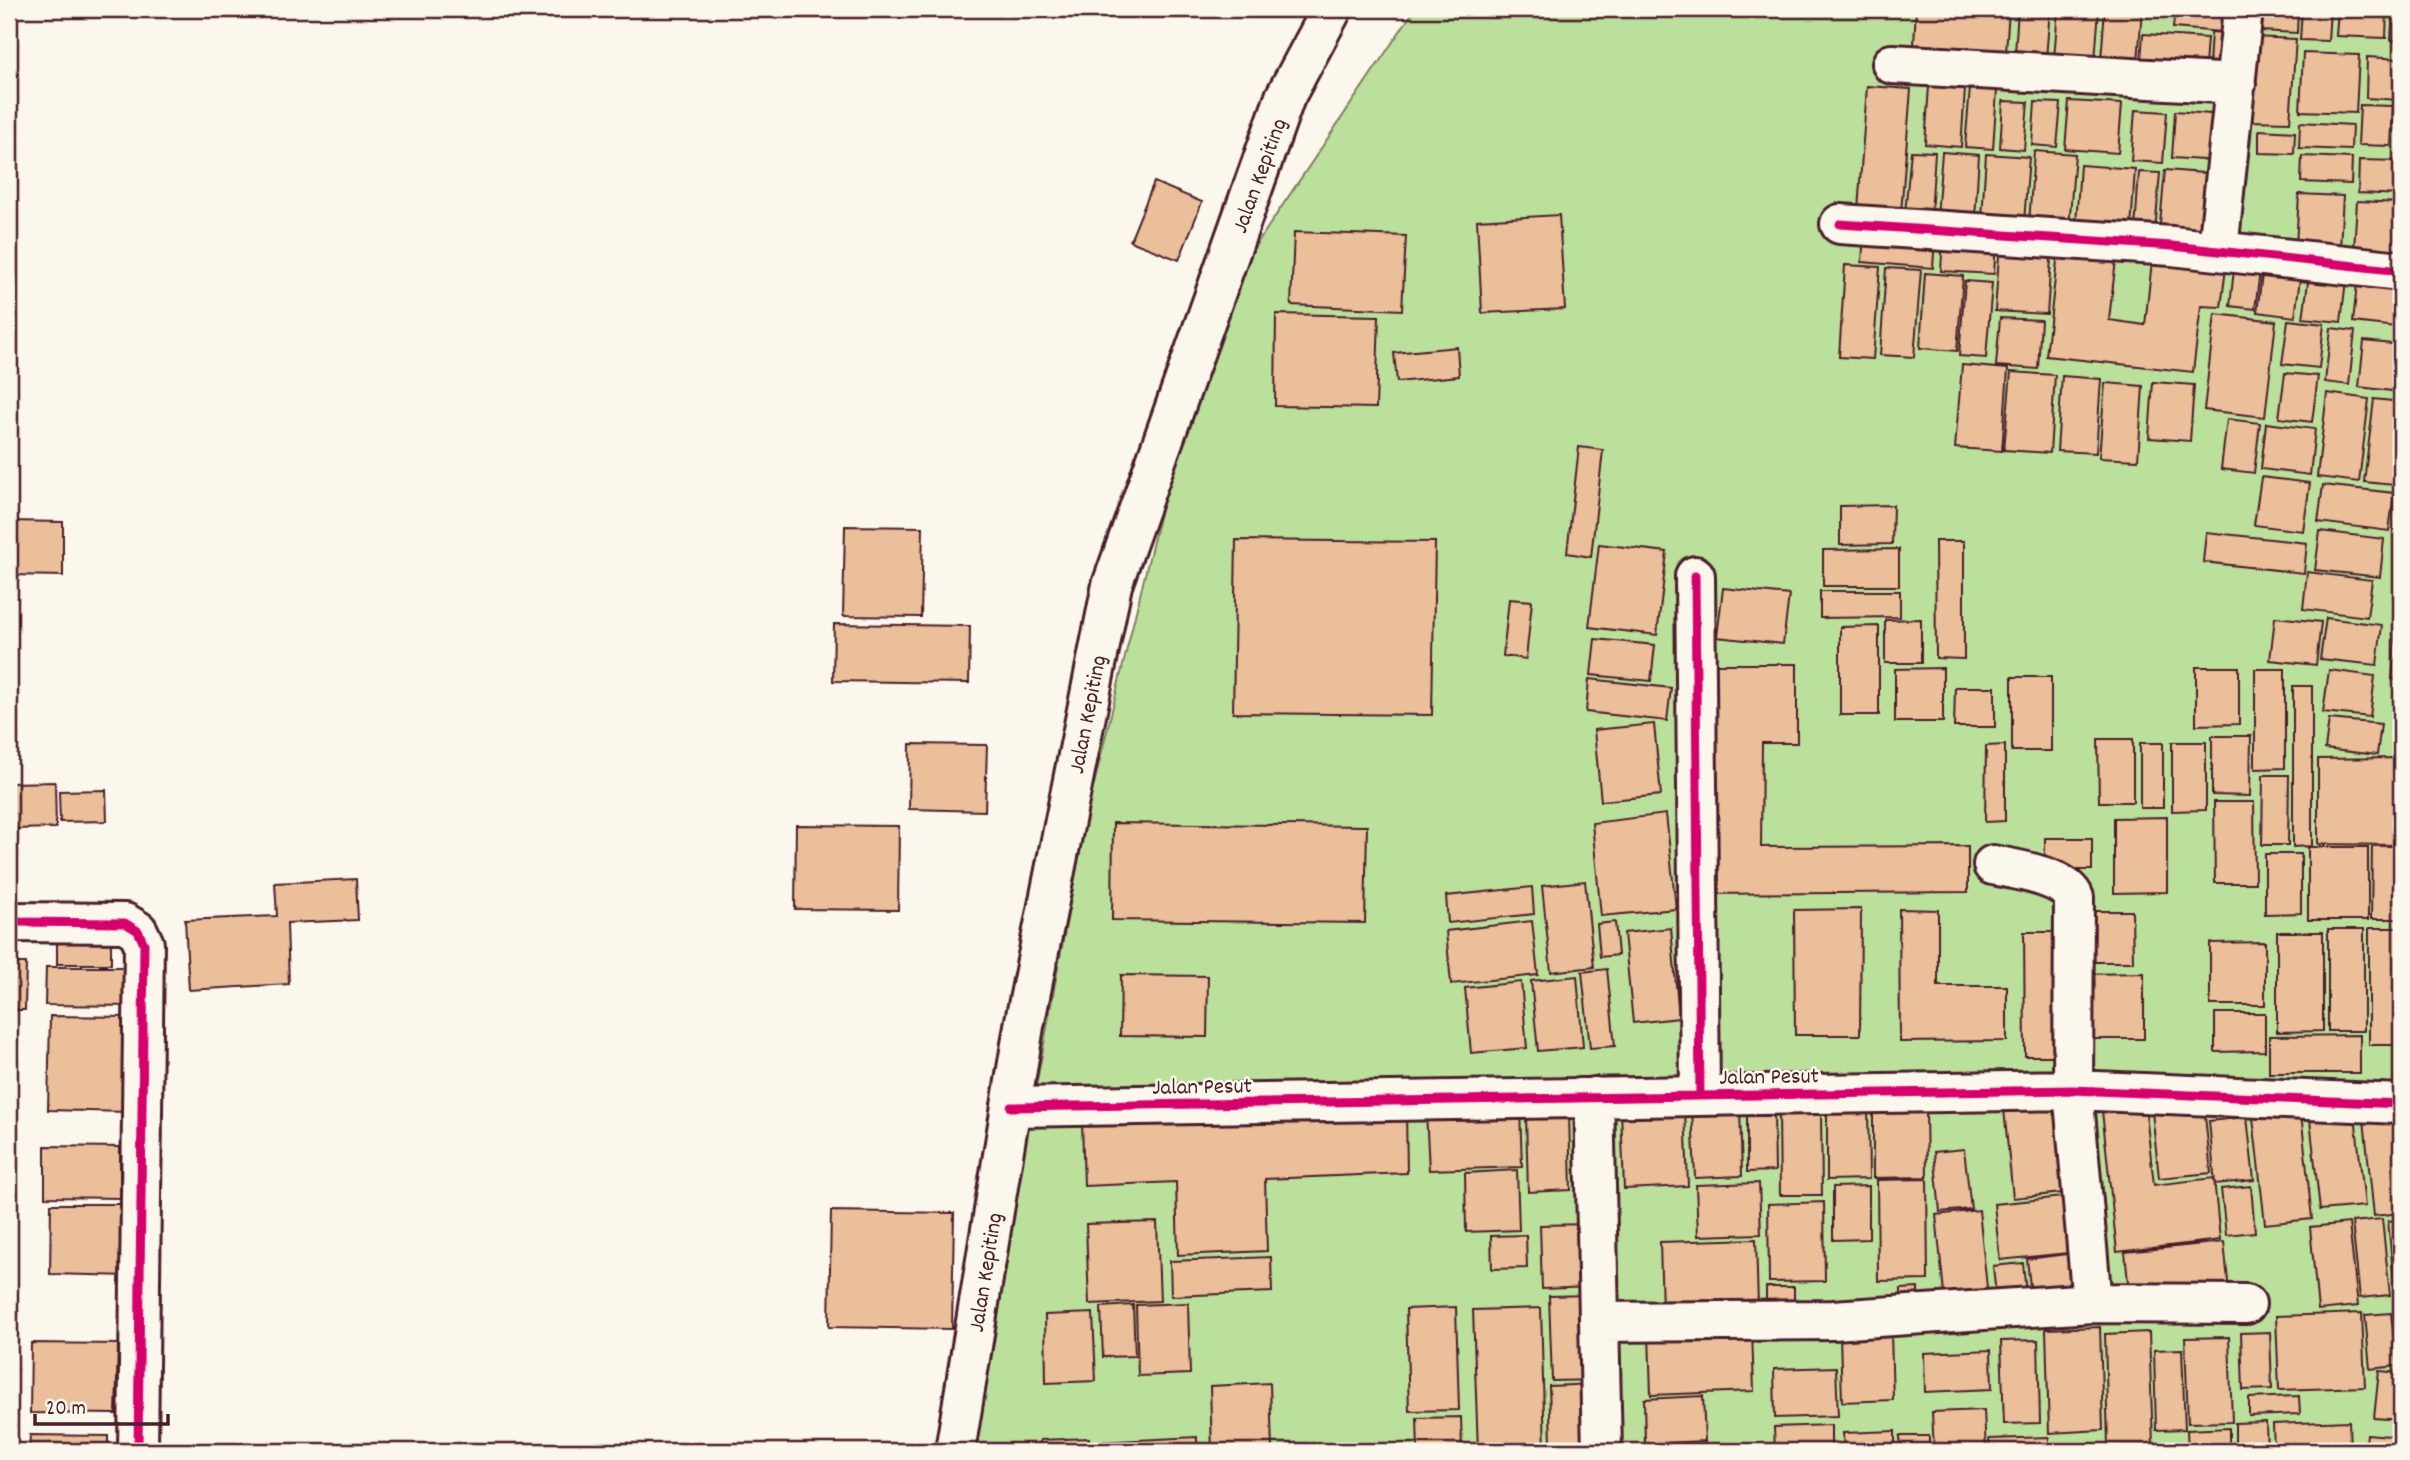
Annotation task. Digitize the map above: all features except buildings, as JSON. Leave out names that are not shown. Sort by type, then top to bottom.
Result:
[{"type":"street","name":"Jalan Kepiting","points":[[955,1451],[1024,1026],[1112,585],[1285,97],[1332,9]]},
{"type":"street","points":[[2218,250],[2244,9]]},
{"type":"street","points":[[1892,64],[2236,84]]},
{"type":"street","points":[[1840,224],[2218,250],[2401,271]]},
{"type":"street","points":[[1695,576],[1700,1096]]},
{"type":"street","points":[[1993,865],[2058,882],[2072,892],[2074,898],[2073,1090],[2092,1303]]},
{"type":"street","points":[[9,922],[125,923],[138,931],[144,944],[138,1451]]},
{"type":"street","name":"Jalan Pesut","points":[[1011,1107],[2073,1090],[2401,1104]]},
{"type":"street","points":[[1594,1097],[1602,1451]]},
{"type":"street","points":[[1599,1322],[1833,1320],[2092,1303],[2246,1304]]},
{"type":"green space","points":[[1415,9],[2401,9],[2401,1451],[969,1451],[1085,821],[1208,316]]},
{"type":"cycle path","points":[[1840,224],[2172,246],[2401,271]]},
{"type":"cycle path","points":[[1695,576],[1700,1096]]},
{"type":"cycle path","points":[[9,922],[125,923],[138,931],[144,944],[138,1451]]},
{"type":"cycle path","points":[[1011,1107],[2073,1090],[2401,1104]]}]
